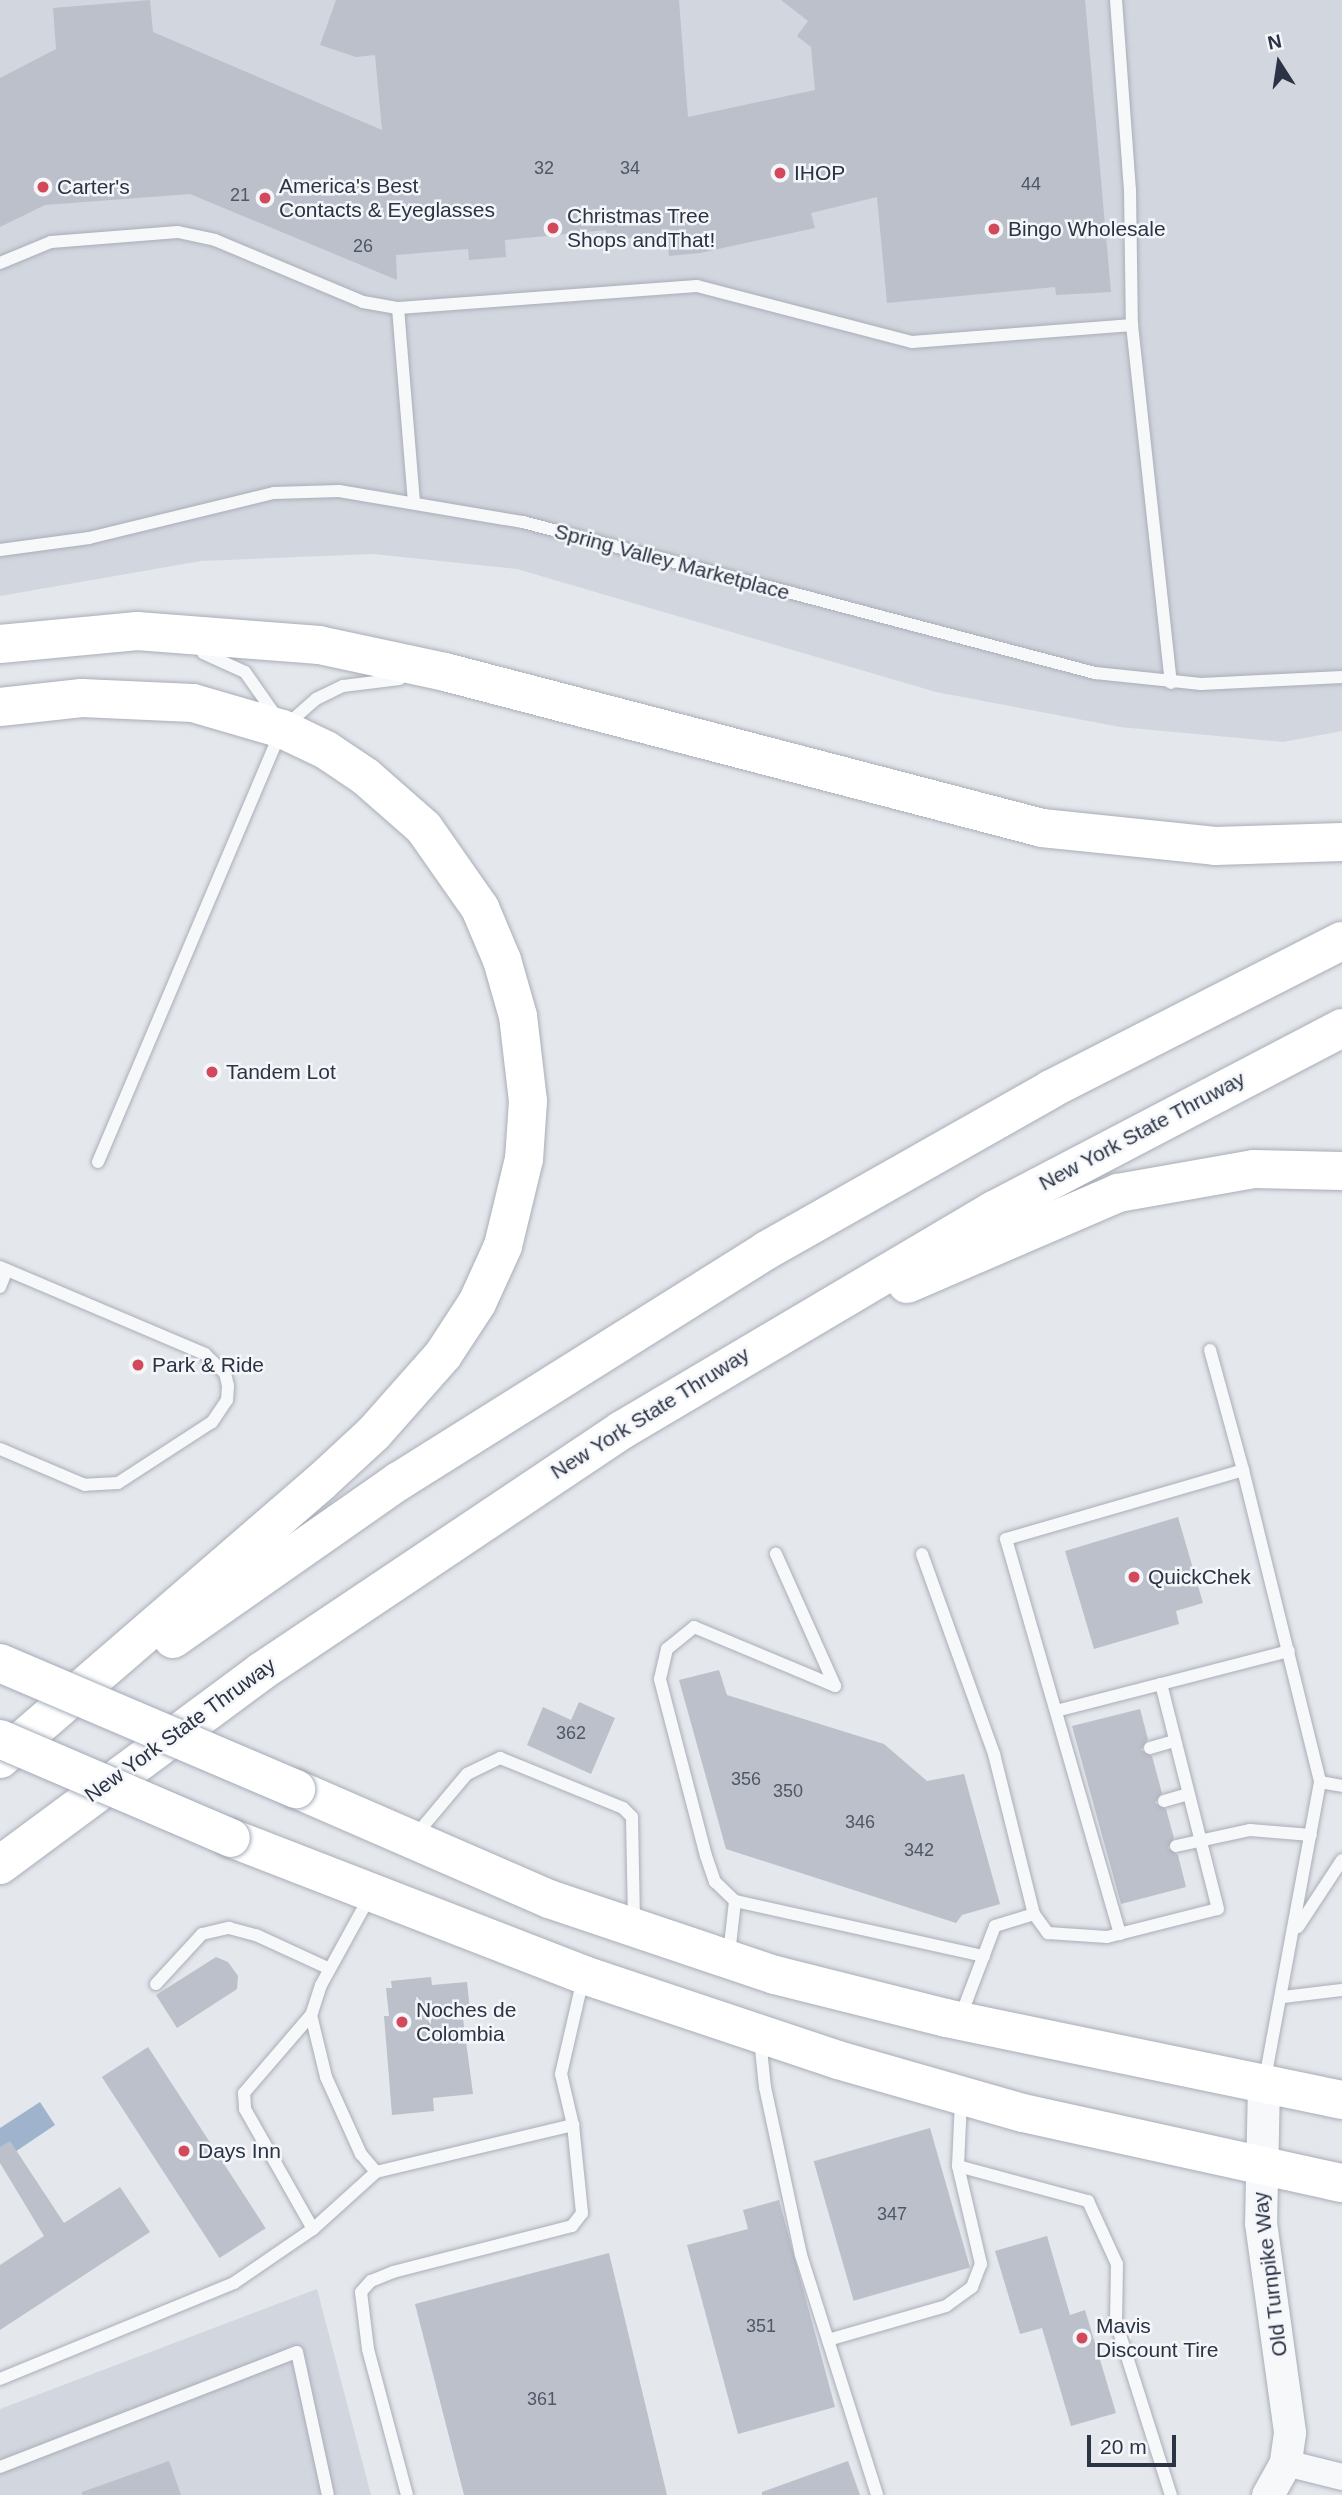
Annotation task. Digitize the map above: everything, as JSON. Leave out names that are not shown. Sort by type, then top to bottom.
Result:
[{"type":"main road","points":[[0,644],[137,631],[274,639],[359,652],[1042,828],[1215,846],[1342,842]]},
{"type":"main road","points":[[0,707],[82,698],[169,700],[235,712],[282,729],[345,763],[415,820],[452,863],[491,933],[511,986],[527,1072],[526,1139],[511,1219],[477,1303],[443,1355],[398,1407],[321,1482],[0,1759]]},
{"type":"main road","points":[[0,1769],[355,1512],[674,1306],[991,1122],[1342,941]]},
{"type":"main road","name":"New York State Thruway","points":[[0,1865],[340,1616],[713,1372],[1017,1196],[1342,1028]]},
{"type":"main road","points":[[713,1372],[1051,1219],[1118,1193],[1185,1177],[1254,1169],[1342,1171]]},
{"type":"main road","points":[[0,1663],[411,1840],[634,1931],[728,1962],[959,2021],[1342,2100]]},
{"type":"main road","points":[[0,1740],[230,1838],[371,1894],[584,1975],[759,2035],[961,2096],[1342,2183]]},
{"type":"street","name":"Old Turnpike Way","points":[[1264,2084],[1260,2166],[1261,2223],[1289,2418],[1286,2463]]},
{"type":"street","points":[[1268,2495],[1286,2463],[1342,2477]]},
{"type":"lane","points":[[1115,0],[1130,190],[1132,325],[1171,683]]},
{"type":"lane","points":[[0,262],[51,242],[189,233],[363,302],[398,308],[697,286],[912,342],[1132,325]]},
{"type":"lane","points":[[398,308],[414,502]]},
{"type":"lane","name":"Spring Valley Marketplace","points":[[0,550],[89,538],[295,490],[339,491],[414,502],[578,535],[1035,661],[1171,683],[1263,683],[1342,677]]},
{"type":"lane","points":[[0,654],[96,650]]},
{"type":"lane","points":[[191,653],[219,656],[246,672],[266,695],[282,729]]},
{"type":"lane","points":[[99,1162],[282,729],[316,699],[343,686],[378,679],[420,682],[607,714]]},
{"type":"lane","points":[[0,1287],[4,1268],[205,1354],[225,1374],[228,1386],[221,1412],[212,1422],[118,1483],[85,1485],[0,1449]]},
{"type":"lane","points":[[1210,1350],[1289,1651],[1320,1782],[1283,1997],[1264,2084]]},
{"type":"lane","points":[[1120,1934],[1077,1768],[1055,1711],[1006,1539],[1242,1470]]},
{"type":"lane","points":[[776,1554],[835,1686],[694,1627],[667,1649],[660,1679],[715,1882],[735,1901],[984,1956]]},
{"type":"lane","points":[[922,1554],[990,1741],[1034,1914],[1048,1933],[1120,1934],[1218,1909],[1161,1684]]},
{"type":"lane","points":[[1055,1711],[1289,1651]]},
{"type":"lane","points":[[1150,1748],[1175,1741]]},
{"type":"lane","points":[[411,1840],[467,1774],[500,1758],[623,1808],[632,1817],[634,1931]]},
{"type":"lane","points":[[1320,1782],[1342,1786]]},
{"type":"lane","points":[[1164,1801],[1188,1794]]},
{"type":"lane","points":[[1176,1846],[1250,1830],[1311,1835]]},
{"type":"lane","points":[[1294,1934],[1342,1860]]},
{"type":"lane","points":[[313,2229],[245,2109],[244,2093],[311,2015],[330,1969],[371,1894]]},
{"type":"lane","points":[[728,1962],[735,1901]]},
{"type":"lane","points":[[959,2021],[995,1926],[1034,1914]]},
{"type":"lane","points":[[156,1983],[202,1934],[229,1928],[256,1935],[330,1969]]},
{"type":"lane","points":[[407,2495],[359,2312],[361,2292],[371,2281],[393,2272],[572,2226],[582,2213],[573,2125],[561,2074],[584,1975]]},
{"type":"lane","points":[[1283,1997],[1342,1990]]},
{"type":"lane","points":[[311,2015],[326,2077],[362,2154],[376,2172]]},
{"type":"lane","points":[[759,2035],[765,2087],[801,2255],[877,2495]]},
{"type":"lane","points":[[828,2340],[946,2306],[972,2287],[981,2264],[958,2166],[961,2096]]},
{"type":"lane","points":[[0,2379],[164,2308],[234,2283],[313,2229],[376,2172],[573,2125]]},
{"type":"lane","points":[[958,2166],[1088,2201],[1117,2264],[1116,2322],[1171,2495]]},
{"type":"lane","points":[[0,2467],[297,2352],[328,2495]]},
{"type":"shaded area","points":[[0,0],[1342,0],[1342,731],[1283,742],[1120,727],[936,692],[517,569],[373,554],[201,561],[0,596]]},
{"type":"shaded area","points":[[317,2289],[371,2495],[0,2495],[0,2409]]},
{"type":"water","points":[[40,2102],[55,2125],[0,2162],[0,2128]]},
{"type":"building","points":[[150,0],[153,32],[382,130],[375,55],[356,57],[320,45],[336,0],[679,0],[688,117],[815,90],[811,47],[797,36],[808,21],[781,0],[1085,0],[1111,292],[1056,295],[1055,287],[887,303],[877,197],[811,213],[815,228],[700,253],[669,256],[668,241],[634,245],[634,238],[607,240],[606,230],[505,240],[506,257],[469,260],[468,249],[396,255],[397,280],[190,194],[45,205],[0,227],[0,78],[56,49],[53,8]]},
{"type":"building","name":"QuickChek","points":[[1178,1517],[1203,1603],[1176,1611],[1179,1624],[1094,1649],[1065,1551]]},
{"type":"building","points":[[719,1670],[727,1695],[884,1744],[927,1781],[964,1774],[1000,1904],[962,1915],[956,1923],[726,1849],[679,1680]]},
{"type":"building","points":[[579,1702],[615,1718],[591,1774],[527,1745],[543,1707],[571,1720]]},
{"type":"building","points":[[1140,1709],[1148,1739],[1141,1750],[1152,1756],[1162,1793],[1155,1803],[1166,1809],[1174,1838],[1168,1848],[1178,1855],[1186,1887],[1121,1904],[1072,1726]]},
{"type":"building","points":[[216,1957],[228,1962],[238,1976],[237,1989],[177,2028],[156,1995]]},
{"type":"building","points":[[431,1977],[432,1985],[467,1982],[470,2010],[462,2011],[473,2094],[433,2098],[434,2111],[392,2115],[384,2016],[389,2016],[386,1988],[392,1988],[391,1981]]},
{"type":"building","points":[[148,2047],[266,2228],[220,2258],[102,2077]]},
{"type":"building","points":[[930,2128],[970,2267],[854,2301],[814,2161]]},
{"type":"building","points":[[10,2141],[64,2223],[120,2187],[150,2232],[0,2330],[0,2265],[44,2236],[0,2163],[0,2147]]},
{"type":"building","points":[[779,2200],[835,2407],[738,2434],[687,2245],[748,2229],[743,2210]]},
{"type":"building","points":[[1047,2236],[1070,2315],[1085,2310],[1116,2413],[1071,2426],[1042,2328],[1020,2334],[995,2251]]},
{"type":"building","points":[[609,2253],[667,2495],[464,2495],[415,2304]]},
{"type":"building","points":[[169,2461],[181,2495],[82,2495],[82,2492]]},
{"type":"building","points":[[848,2461],[860,2495],[762,2495],[762,2492]]},
{"type":"place","name":"IHOP","points":[[780,173]]},
{"type":"place","name":"Carter's","points":[[43,187]]},
{"type":"place","name":"America's Best Contacts & Eyeglasses","points":[[265,198]]},
{"type":"place","name":"Christmas Tree Shops andThat!","points":[[553,228]]},
{"type":"place","name":"Bingo Wholesale","points":[[994,229]]},
{"type":"place","name":"Tandem Lot","points":[[212,1072]]},
{"type":"place","name":"Park & Ride","points":[[138,1365]]},
{"type":"place","name":"QuickChek","points":[[1134,1577]]},
{"type":"place","name":"Noches de Colombia","points":[[402,2022]]},
{"type":"place","name":"Days Inn","points":[[184,2151]]},
{"type":"place","name":"Mavis Discount Tire","points":[[1082,2338]]}]
